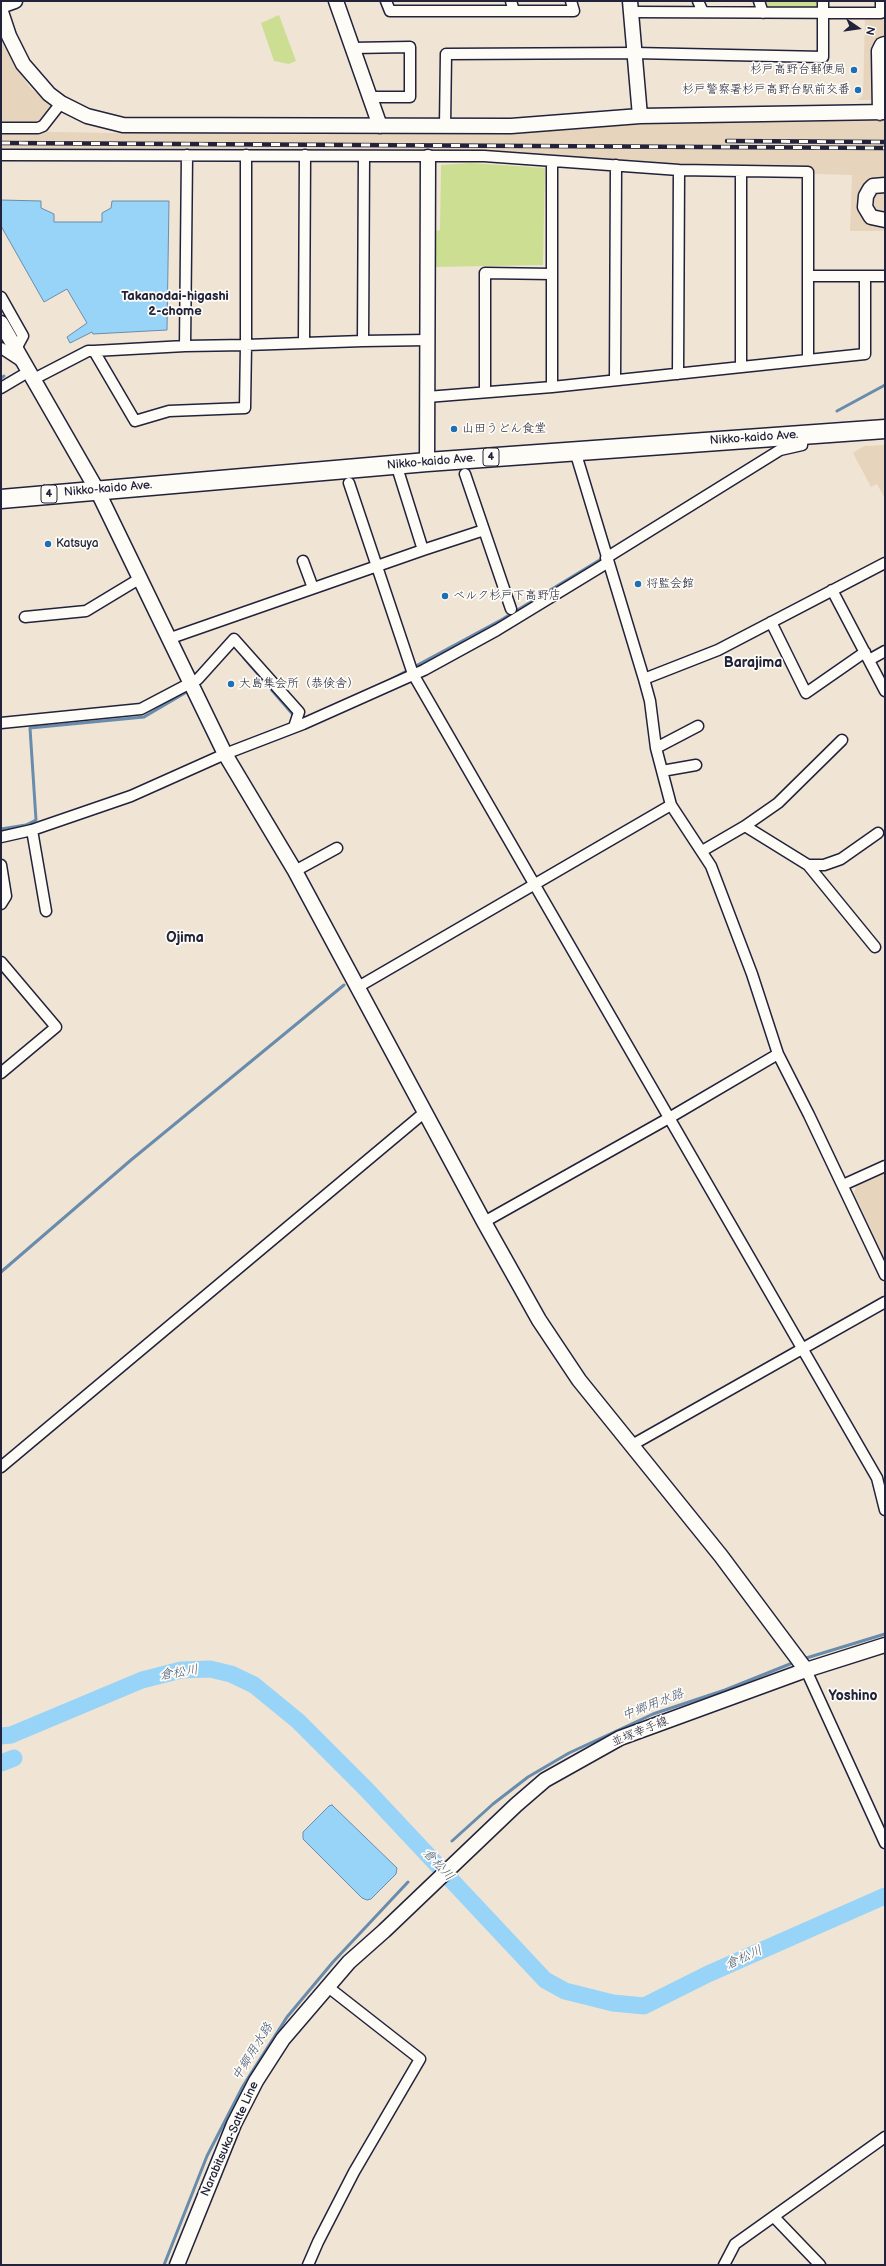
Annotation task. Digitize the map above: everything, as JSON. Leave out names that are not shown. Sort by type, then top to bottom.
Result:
[{"type":"highway","name":"Nikko-kaido Ave.","points":[[1,499],[396,464],[885,429]]},
{"type":"street","points":[[1,6],[15,1]]},
{"type":"street","points":[[336,1],[380,126]]},
{"type":"street","points":[[386,1],[390,11],[574,11],[571,1]]},
{"type":"street","points":[[448,1],[451,11]]},
{"type":"street","points":[[511,1],[514,11]]},
{"type":"street","points":[[698,1],[703,12]]},
{"type":"street","points":[[759,1],[763,13]]},
{"type":"street","points":[[446,126],[446,54],[635,53],[823,57],[823,1]]},
{"type":"street","points":[[640,116],[631,7],[703,12],[881,13],[881,1]]},
{"type":"street","points":[[1,12],[9,36],[23,64],[41,85],[61,103],[87,116],[123,126],[511,126],[640,116],[882,113],[882,77],[879,50],[882,45],[885,44]]},
{"type":"street","points":[[352,48],[410,47],[410,97],[370,97]]},
{"type":"street","points":[[1,128],[38,128],[45,125],[61,103]]},
{"type":"street","points":[[1,155],[484,156],[679,170],[808,172],[808,360]]},
{"type":"street","points":[[185,346],[187,155]]},
{"type":"street","points":[[94,351],[135,421],[169,411],[246,408],[246,155]]},
{"type":"street","points":[[304,342],[305,156]]},
{"type":"street","points":[[363,341],[364,156]]},
{"type":"street","points":[[427,462],[428,157]]},
{"type":"street","points":[[552,161],[552,387]]},
{"type":"street","points":[[615,380],[616,165]]},
{"type":"street","points":[[678,374],[679,170]]},
{"type":"street","points":[[741,172],[741,367]]},
{"type":"street","points":[[885,185],[873,186],[870,188],[866,196],[865,207],[871,217],[885,220]]},
{"type":"street","points":[[485,392],[485,273],[552,274]]},
{"type":"street","points":[[808,276],[885,276]]},
{"type":"street","points":[[427,397],[552,387],[865,354],[865,276]]},
{"type":"street","points":[[1,297],[23,336],[24,365]]},
{"type":"street","points":[[1,323],[96,490],[225,754],[295,871],[484,1222],[553,1342],[579,1380],[721,1556],[806,1670],[885,1842]]},
{"type":"street","points":[[1,388],[24,365],[94,351],[304,342],[427,340]]},
{"type":"street","points":[[1,348],[24,365]]},
{"type":"street","points":[[1,837],[32,830],[131,796],[225,754],[294,727],[414,674],[497,630],[780,450],[802,445],[803,434]]},
{"type":"street","points":[[575,451],[606,561],[650,701],[656,748],[671,805],[711,866],[752,974],[778,1054],[885,1274]]},
{"type":"street","points":[[396,464],[423,550]]},
{"type":"street","points":[[465,474],[511,609]]},
{"type":"street","points":[[349,483],[414,674],[877,1478],[885,1510]]},
{"type":"street","points":[[168,639],[377,565],[484,530]]},
{"type":"street","points":[[303,560],[313,588]]},
{"type":"street","points":[[644,679],[718,650],[885,563]]},
{"type":"street","points":[[25,617],[86,611],[139,579]]},
{"type":"street","points":[[832,590],[885,691]]},
{"type":"street","points":[[771,622],[806,693],[867,656],[885,651]]},
{"type":"street","points":[[1,723],[141,709],[198,679],[234,639],[299,712],[294,727]]},
{"type":"street","points":[[656,748],[698,726]]},
{"type":"street","points":[[702,852],[745,826],[778,803],[842,740]]},
{"type":"street","points":[[662,771],[696,765]]},
{"type":"street","points":[[358,987],[671,805]]},
{"type":"street","points":[[745,826],[808,865],[875,947]]},
{"type":"street","points":[[32,830],[46,911]]},
{"type":"street","points":[[808,865],[824,865],[841,859],[878,833]]},
{"type":"street","points":[[295,871],[337,848]]},
{"type":"street","points":[[1,865],[6,896],[1,904]]},
{"type":"street","points":[[1,962],[56,1027],[1,1073]]},
{"type":"street","points":[[484,1222],[669,1118],[778,1054]]},
{"type":"street","points":[[1,1467],[425,1112]]},
{"type":"street","points":[[843,1185],[885,1166]]},
{"type":"street","points":[[632,1445],[885,1302]]},
{"type":"street","name":"並塚幸手線","points":[[433,1885],[545,1780],[576,1761],[620,1738],[806,1670],[885,1645]]},
{"type":"street","name":"Narabitsuka-Satte Line","points":[[177,2265],[234,2124],[256,2081],[283,2039],[349,1962],[433,1885]]},
{"type":"street","points":[[308,2265],[318,2242],[354,2172],[420,2059],[328,1986]]},
{"type":"street","points":[[724,2265],[735,2244],[885,2137]]},
{"type":"street","points":[[774,2217],[820,2265]]},
{"type":"shaded area","points":[[865,17],[885,17],[885,100],[858,100],[863,95]]},
{"type":"shaded area","points":[[1,41],[13,63],[31,89],[51,104],[39,122],[1,122]]},
{"type":"shaded area","points":[[885,120],[885,231],[850,231],[852,175],[813,174],[808,167],[707,167],[464,151],[1,150],[1,131],[113,133],[507,132],[708,121]]},
{"type":"shaded area","points":[[885,445],[884,497],[877,484],[871,487],[853,453],[864,446]]},
{"type":"shaded area","points":[[885,1173],[885,1259],[854,1193],[856,1186]]},
{"type":"green space","points":[[762,1],[819,1],[818,7],[814,10],[766,10]]},
{"type":"green space","points":[[279,15],[296,61],[289,64],[274,61],[261,23]]},
{"type":"green space","points":[[470,163],[545,168],[543,265],[435,267],[436,231],[440,230],[441,165]]},
{"type":"water","points":[[1,200],[41,201],[41,208],[54,214],[54,222],[102,222],[102,213],[111,208],[112,201],[169,201],[167,330],[93,334],[92,332],[70,343],[67,337],[87,323],[67,289],[44,302],[1,226]]},
{"type":"water","points":[[332,1805],[397,1868],[396,1874],[371,1899],[367,1900],[362,1898],[303,1839],[303,1832],[329,1806]]},
{"type":"waterway","points":[[837,411],[885,385]]},
{"type":"waterway","points":[[388,681],[501,620],[603,558]]},
{"type":"waterway","points":[[244,658],[295,717]]},
{"type":"waterway","points":[[1,829],[26,825],[36,820],[30,728],[144,717],[190,690]]},
{"type":"waterway","points":[[1,1272],[131,1160],[344,985]]},
{"type":"waterway","name":"中郷用水路","points":[[803,1659],[885,1634]]},
{"type":"waterway","name":"中郷用水路","points":[[452,1841],[493,1804],[528,1777],[569,1753],[653,1714],[725,1690],[795,1662]]},
{"type":"waterway","name":"倉松川","points":[[1,1736],[11,1735],[142,1680],[181,1670],[210,1669],[231,1674],[254,1685],[298,1721],[366,1789],[545,1980],[565,1991],[613,2003],[644,2006],[708,1974],[885,1896]]},
{"type":"waterway","points":[[1,1763],[14,1758]]},
{"type":"waterway","name":"中郷用水路","points":[[164,2265],[207,2156],[243,2086],[287,2017],[333,1962],[408,1882]]},
{"type":"railway","points":[[727,141],[885,142]]},
{"type":"railway","points":[[1,143],[885,148]]},
{"type":"place","name":"杉戸高野台郵便局","points":[[854,70]]},
{"type":"place","name":"杉戸警察署杉戸高野台駅前交番","points":[[858,90]]},
{"type":"place","name":"山田うどん食堂","points":[[454,429]]},
{"type":"place","name":"Katsuya","points":[[48,544]]},
{"type":"place","name":"将監会館","points":[[638,584]]},
{"type":"place","name":"ベルク杉戸下高野店","points":[[445,596]]},
{"type":"place","name":"大島集会所（恭倹舎）","points":[[231,684]]},
{"type":"district","name":"Takanodai-higashi 2-chome","points":[[175,304]]},
{"type":"district","name":"Barajima","points":[[753,663]]},
{"type":"district","name":"Ojima","points":[[185,938]]},
{"type":"district","name":"Yoshino","points":[[853,1696]]}]
